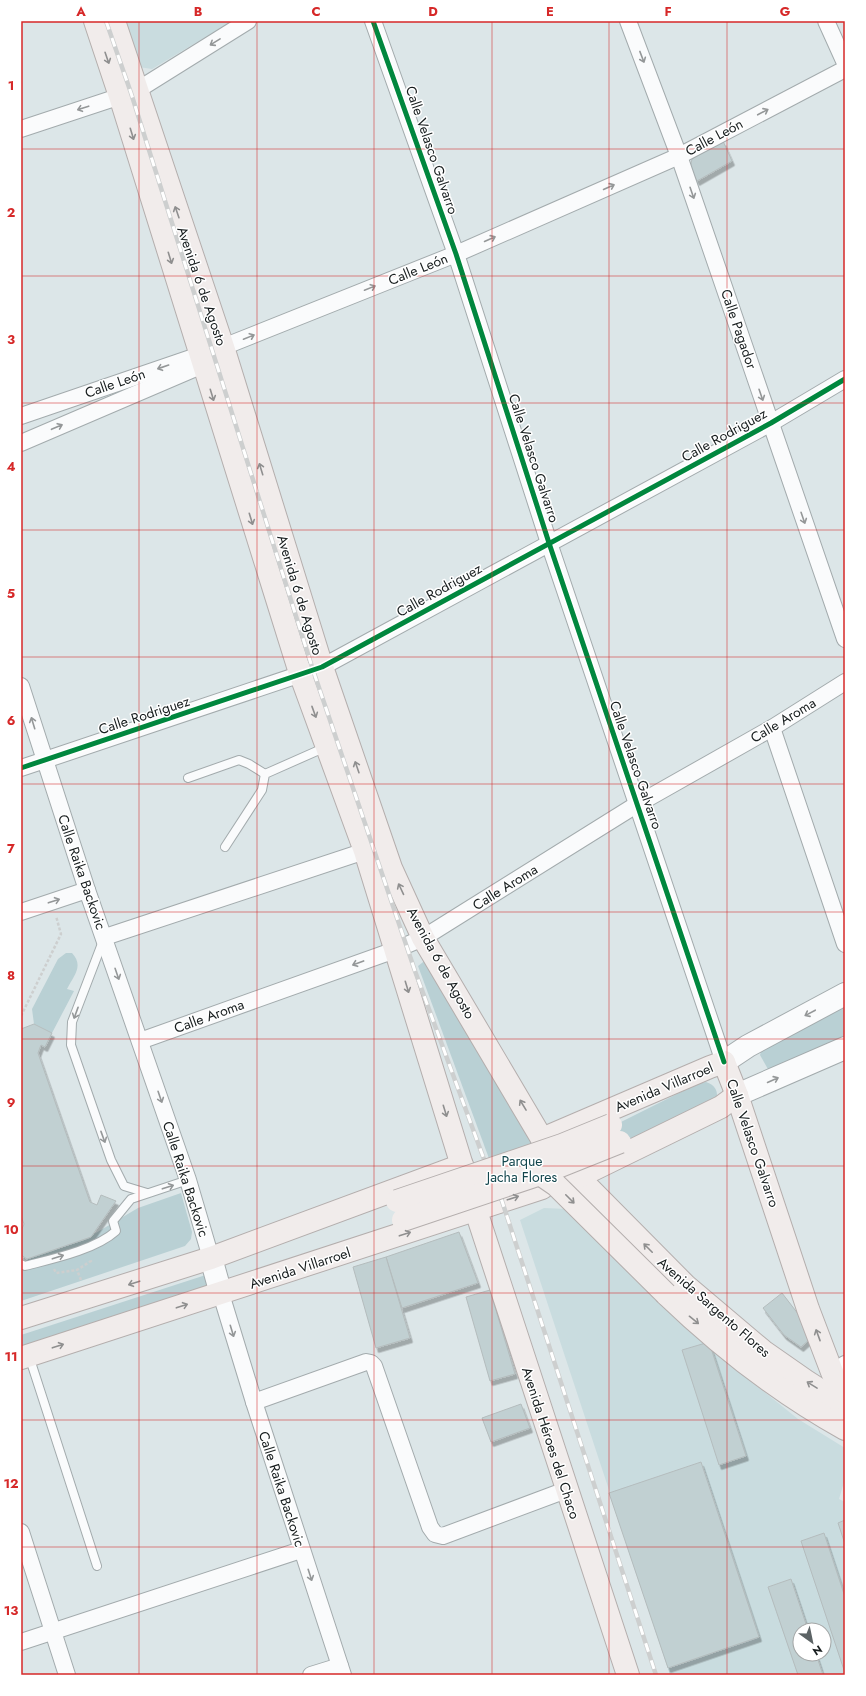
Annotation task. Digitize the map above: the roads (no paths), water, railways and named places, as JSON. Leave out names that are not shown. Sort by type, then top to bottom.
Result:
[{"type":"main road","name":"Avenida 6 de Agosto","points":[[95,21],[128,94],[223,347],[322,667],[391,868],[423,938],[542,1139],[578,1177]]},
{"type":"main road","name":"Avenida 6 de Agosto","points":[[114,21],[128,94],[201,360],[300,676],[365,851],[476,1211]]},
{"type":"main road","name":"Avenida Villarroel","points":[[542,1139],[724,1062],[748,1046],[845,994]]},
{"type":"main road","points":[[578,1177],[722,1107],[737,1095],[845,1048]]},
{"type":"main road","name":"Calle Velasco Galvarro","points":[[724,1062],[737,1095],[808,1309],[838,1368],[845,1400]]},
{"type":"main road","points":[[211,1258],[255,1250],[400,1210],[540,1174],[616,1134],[706,1078],[724,1062]]},
{"type":"main road","points":[[221,1294],[256,1269],[562,1145],[616,1134],[719,1097],[737,1095]]},
{"type":"main road","name":"Avenida Villarroel","points":[[25,1357],[476,1211],[542,1188],[559,1175],[563,1168],[561,1160]]},
{"type":"main road","points":[[21,1318],[211,1258],[462,1165]]},
{"type":"main road","name":"Avenida Sargento Flores","points":[[540,1174],[556,1185],[690,1317],[789,1395],[844,1425]]},
{"type":"main road","name":"Avenida Sargento Flores","points":[[578,1177],[686,1286],[763,1351],[806,1382],[845,1406]]},
{"type":"main road","name":"Avenida Héroes del Chaco","points":[[476,1211],[566,1490],[628,1675]]},
{"type":"main road","name":"Calle Raika Backovic","points":[[211,1258],[221,1294]]},
{"type":"street","points":[[21,129],[128,94],[248,21]]},
{"type":"street","name":"Calle Velasco Galvarro","points":[[373,21],[456,254],[549,543],[636,805],[724,1062]]},
{"type":"street","name":"Calle Pagador","points":[[628,21],[679,156],[845,639]]},
{"type":"street","points":[[826,21],[845,63]]},
{"type":"street","name":"Calle León","points":[[21,443],[201,360],[223,347],[456,254],[679,156],[845,69]]},
{"type":"street","name":"Calle León","points":[[21,416],[201,360]]},
{"type":"street","name":"Calle Rodriguez","points":[[21,768],[300,676],[322,667],[771,423],[845,379]]},
{"type":"street","name":"Calle Aroma","points":[[140,1041],[395,950],[423,938],[636,805],[772,728],[845,682]]},
{"type":"street","name":"Calle Raika Backovic","points":[[21,686],[87,890],[188,1180],[211,1258]]},
{"type":"street","points":[[772,728],[845,944]]},
{"type":"street","points":[[104,937],[365,851]]},
{"type":"street","points":[[21,912],[87,890]]},
{"type":"street","name":"Calle Raika Backovic","points":[[221,1294],[301,1550],[341,1670]]},
{"type":"street","points":[[254,1402],[366,1362],[371,1363],[374,1366],[430,1527],[435,1534],[443,1536],[566,1490]]},
{"type":"street","points":[[21,1532],[67,1675]]},
{"type":"street","points":[[21,1642],[301,1550]]},
{"type":"street","points":[[311,1675],[341,1670]]},
{"type":"lane","points":[[265,774],[327,747]]},
{"type":"lane","points":[[188,778],[238,760],[249,764],[265,774]]},
{"type":"lane","points":[[225,847],[262,790],[265,774]]},
{"type":"lane","points":[[104,937],[72,1022],[71,1045],[111,1160],[124,1186],[147,1193]]},
{"type":"lane","points":[[21,1264],[25,1266],[36,1264],[85,1248],[113,1234],[116,1231],[113,1222],[131,1199],[188,1180]]},
{"type":"lane","points":[[25,1357],[97,1566]]},
{"type":"railway","points":[[106,21],[131,93],[313,670],[415,971],[485,1162],[502,1201],[656,1675]]},
{"type":"park label","name":"Parque Jacha Flores","points":[[522,1170]]}]
